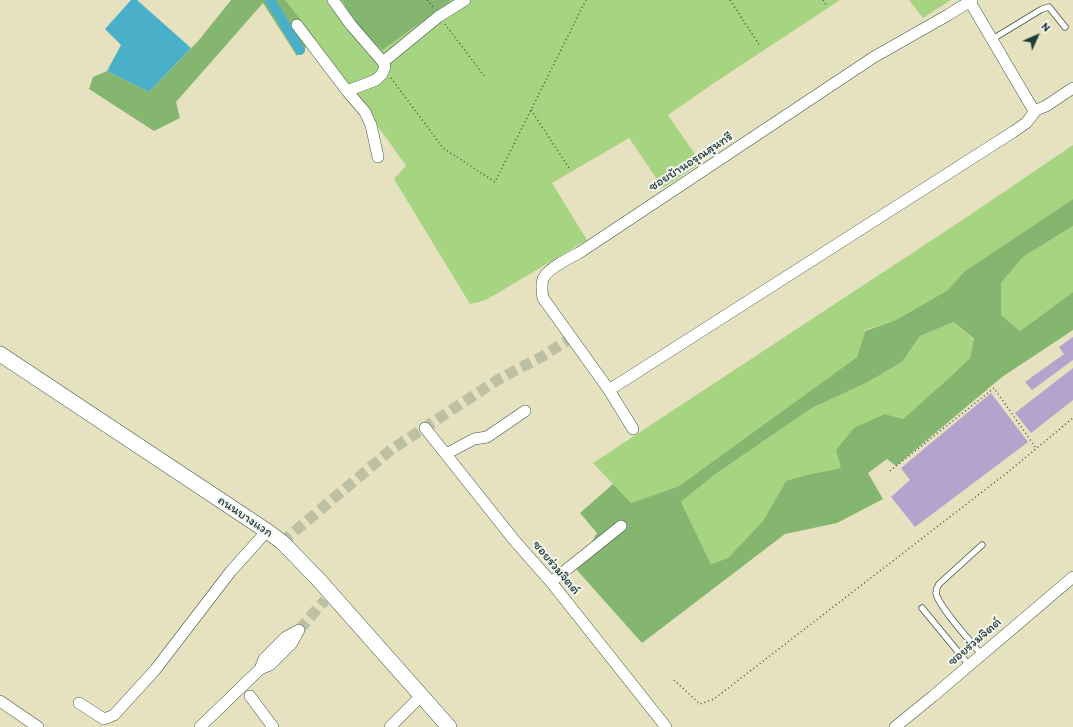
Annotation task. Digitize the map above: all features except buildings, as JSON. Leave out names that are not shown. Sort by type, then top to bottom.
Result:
[{"type":"main road","name":"ถนนบางแวก","points":[[0,354],[282,542],[328,597],[449,727]]},
{"type":"street","points":[[333,0],[350,25],[384,66]]},
{"type":"street","points":[[347,91],[376,80],[382,74],[384,66],[439,16],[465,0]]},
{"type":"street","name":"ซอยบ้านอรุณสุนทรี","points":[[633,429],[609,390],[543,298],[543,278],[551,270],[579,253],[874,57],[971,1],[991,40],[1034,111]]},
{"type":"street","points":[[297,25],[347,91],[365,112],[371,125],[378,156]]},
{"type":"street","points":[[609,390],[1013,132],[1030,119],[1034,111],[1046,106],[1073,88]]},
{"type":"street","points":[[446,454],[474,439],[487,437],[525,411]]},
{"type":"street","name":"ซอยร่วมจิตต์","points":[[424,428],[514,540],[551,582],[666,727]]},
{"type":"street","points":[[551,582],[621,526]]},
{"type":"street","points":[[79,703],[104,719],[114,714],[155,670],[232,571],[267,531]]},
{"type":"street","name":"ซอยร่วมจิตต์","points":[[895,727],[1073,577]]},
{"type":"street","points":[[200,727],[260,669],[264,659],[286,636],[298,630]]},
{"type":"street","points":[[250,696],[273,727]]},
{"type":"street","points":[[390,727],[421,696]]},
{"type":"street","points":[[0,701],[38,727]]},
{"type":"lane","points":[[991,40],[1042,9],[1049,7],[1065,27]]},
{"type":"lane","points":[[982,546],[936,588],[936,594],[941,604],[982,654]]},
{"type":"lane","points":[[922,608],[969,665]]},
{"type":"path","points":[[427,0],[485,77]]},
{"type":"path","points":[[384,66],[444,148],[495,182],[586,0]]},
{"type":"path","points":[[730,0],[760,46]]},
{"type":"path","points":[[823,0],[827,6]]},
{"type":"path","points":[[531,110],[569,168]]},
{"type":"path","points":[[890,472],[994,388],[1037,448]]},
{"type":"path","points":[[674,680],[700,704],[714,699],[1008,472],[1073,418]]},
{"type":"green space","points":[[231,0],[285,0],[315,38],[297,56],[263,3],[176,102],[180,118],[154,131],[89,89],[93,77],[107,71],[149,92],[199,40]]},
{"type":"green space","points":[[283,0],[342,0],[355,23],[423,20],[452,0],[840,0],[668,115],[701,163],[663,188],[629,138],[552,183],[587,240],[486,300],[470,304],[394,179],[406,166]]},
{"type":"green space","points":[[342,0],[452,0],[382,50],[355,23]]},
{"type":"green space","points":[[909,0],[951,0],[923,18]]},
{"type":"green space","points":[[1073,145],[1073,199],[965,271],[948,290],[896,320],[865,330],[857,357],[679,486],[631,503],[593,463],[964,219]]},
{"type":"green space","points":[[1073,199],[1073,226],[1023,257],[1001,283],[1001,315],[1020,331],[1073,292],[1073,330],[1002,377],[896,466],[887,459],[868,473],[883,499],[837,523],[785,534],[642,643],[576,569],[597,533],[580,513],[613,484],[631,503],[679,486],[857,357],[865,331],[896,320],[948,290],[965,271]],"holes":[[[954,322],[974,339],[970,358],[903,419],[885,414],[854,428],[836,450],[841,468],[806,475],[786,481],[763,521],[728,558],[711,564],[681,502],[714,475],[812,408],[868,382],[902,362],[920,336]]]},
{"type":"green space","points":[[1073,226],[1073,292],[1020,331],[1001,315],[1001,283],[1023,257]]},
{"type":"green space","points":[[954,322],[974,340],[970,358],[903,419],[885,414],[841,468],[806,475],[786,481],[763,521],[728,558],[711,564],[681,502],[714,475],[812,408],[868,382],[902,362],[920,336]]},
{"type":"water","points":[[131,0],[137,0],[191,48],[149,92],[107,71],[121,45],[105,29]]},
{"type":"waterway","points":[[270,0],[300,50]]},
{"type":"tunnel","points":[[282,542],[392,449],[499,379],[543,356],[571,338]]},
{"type":"tunnel","points":[[299,630],[325,600]]}]
